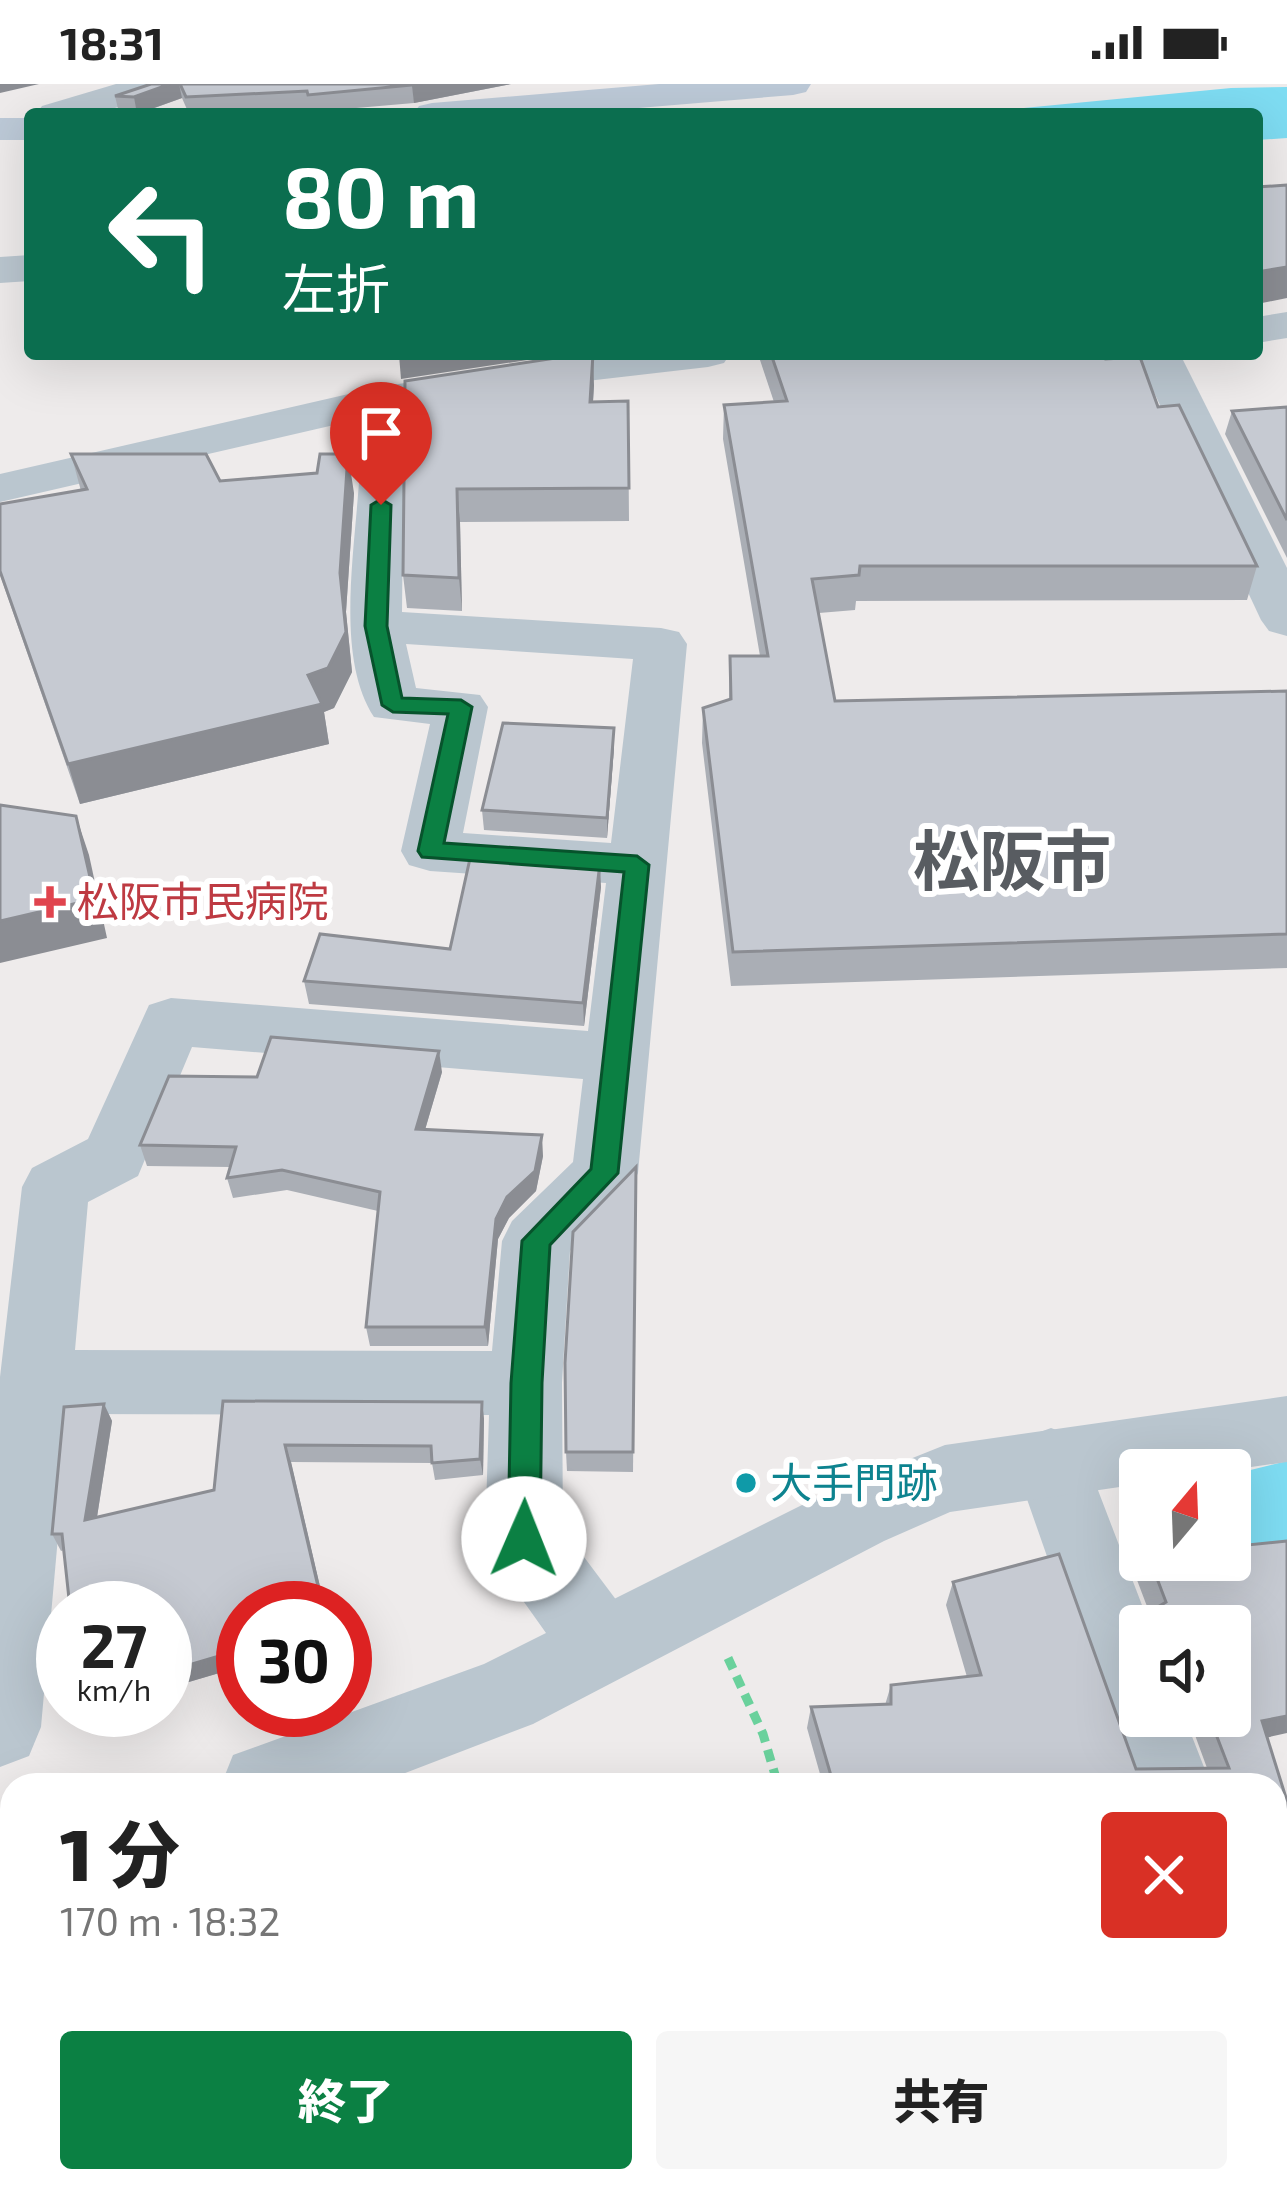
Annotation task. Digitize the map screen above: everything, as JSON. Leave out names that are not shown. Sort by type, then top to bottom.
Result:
[{"type":"main road","points":[[477,108],[606,91],[793,84]]},
{"type":"street","points":[[75,108],[155,84]]},
{"type":"street","points":[[0,488],[379,401],[535,374],[656,360]]},
{"type":"street","points":[[1161,360],[1287,620]]},
{"type":"street","points":[[379,401],[384,424],[376,626],[393,705],[461,707],[430,851],[637,865]]},
{"type":"street","points":[[376,626],[661,644],[604,1173],[536,1241],[526,1383],[524,1539],[601,1644]]},
{"type":"street","points":[[0,1727],[56,1187],[114,1157],[171,1022],[617,1058]]},
{"type":"street","points":[[34,1382],[526,1383]]},
{"type":"street","points":[[295,1773],[504,1696],[857,1516],[945,1479],[1287,1429]]},
{"type":"street","points":[[1051,1462],[1119,1649]]},
{"type":"street","points":[[1151,1737],[1165,1773]]},
{"type":"path","points":[[699,1597],[763,1734],[774,1773]]},
{"type":"water","points":[[1287,87],[1287,138],[1263,140],[1263,108],[1023,108]]},
{"type":"building","points":[[151,84],[170,84],[134,97],[115,96]]},
{"type":"building","points":[[180,84],[422,84],[308,95],[307,91],[186,97]]},
{"type":"building","points":[[1287,185],[1287,267],[1263,271],[1263,187]]},
{"type":"building","points":[[543,360],[593,360],[590,402],[628,401],[629,488],[457,489],[459,578],[403,575],[405,381]]},
{"type":"building","points":[[773,360],[1141,360],[1158,407],[1179,405],[1257,566],[860,566],[859,575],[812,579],[835,701],[1287,691],[1287,934],[733,952],[703,708],[731,699],[730,656],[768,656],[724,405],[787,401]]},
{"type":"building","points":[[1287,407],[1287,520],[1232,411]]},
{"type":"building","points":[[71,454],[206,454],[220,481],[317,473],[320,454],[348,454],[340,573],[346,632],[328,668],[308,675],[322,704],[68,764],[0,571],[0,504],[87,489]]},
{"type":"building","points":[[503,723],[614,728],[607,818],[482,810]]},
{"type":"building","points":[[0,805],[76,816],[95,899],[0,921]]},
{"type":"building","points":[[471,854],[600,863],[583,1003],[304,981],[320,934],[450,949]]},
{"type":"building","points":[[271,1037],[439,1051],[416,1129],[542,1135],[535,1171],[507,1197],[496,1219],[485,1327],[366,1327],[380,1192],[282,1170],[227,1178],[236,1147],[140,1145],[169,1076],[257,1077]]},
{"type":"building","points":[[636,1167],[633,1452],[566,1452],[565,1363],[573,1232]]},
{"type":"building","points":[[223,1401],[482,1402],[480,1459],[432,1463],[431,1446],[285,1445],[317,1581],[216,1581],[216,1657],[192,1664],[192,1581],[67,1581],[62,1534],[52,1534],[64,1407],[104,1404],[85,1520],[214,1490]]},
{"type":"building","points":[[1287,1541],[1287,1716],[1262,1721],[1278,1773],[830,1773],[811,1707],[891,1704],[891,1685],[981,1675],[953,1582],[1059,1554],[1119,1722],[1119,1737],[1125,1737],[1136,1769],[1229,1768],[1217,1737],[1251,1737],[1251,1605],[1161,1605],[1166,1602],[1158,1581],[1251,1581],[1251,1545]]},
{"type":"waterway","points":[[1287,1527],[1256,1531],[1287,1617]]},
{"type":"place","name":"松阪市民病院","points":[[50,902]]},
{"type":"place","name":"大手門跡","points":[[746,1483]]},
{"type":"district","name":"松阪市","points":[[1012,862]]},
{"type":"route","points":[[381,505],[376,626],[393,705],[461,707],[430,851],[637,865],[604,1173],[536,1241],[526,1383],[524,1539]]}]
